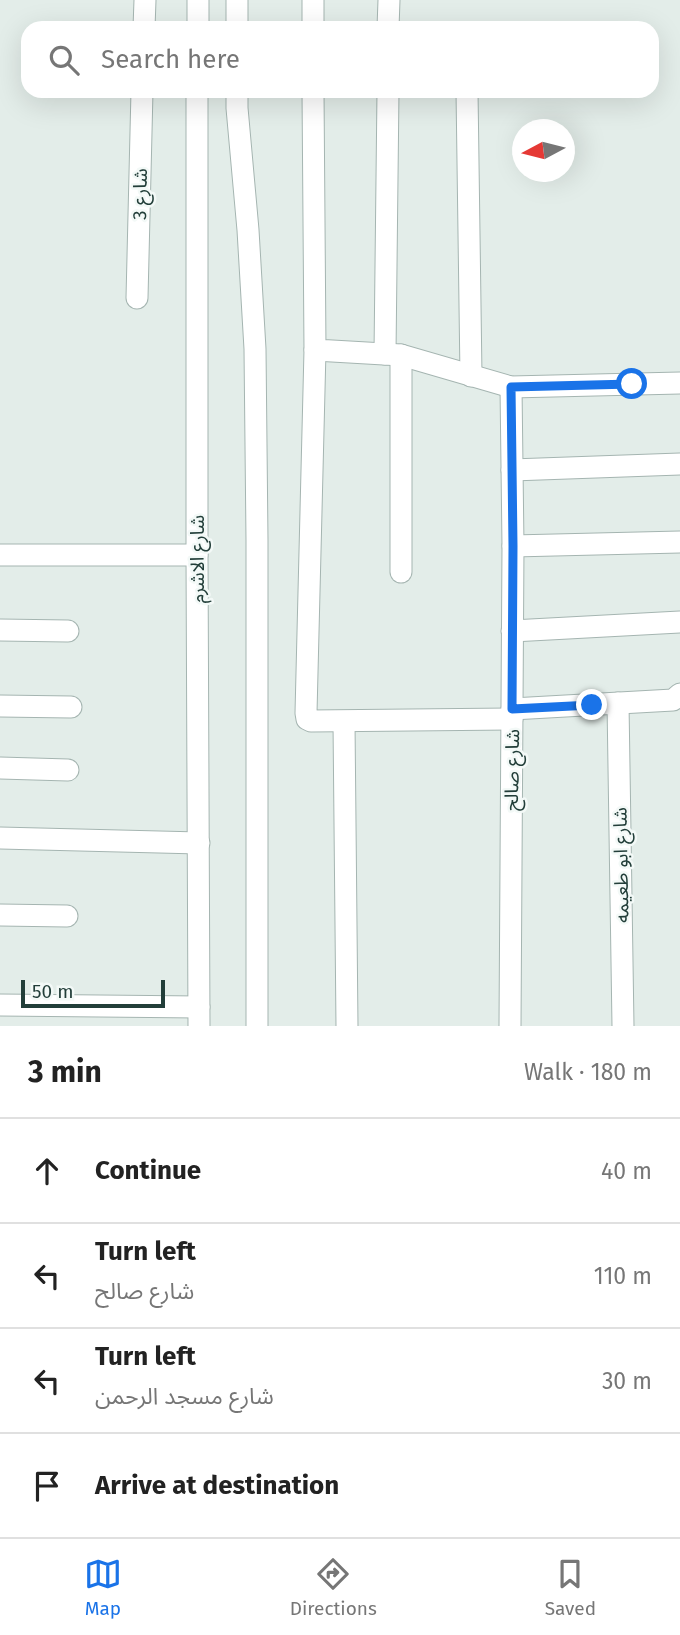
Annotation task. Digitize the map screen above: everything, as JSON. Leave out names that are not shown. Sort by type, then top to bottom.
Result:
[{"type":"street","points":[[144,21],[145,0]]},
{"type":"street","points":[[198,0],[198,21]]},
{"type":"street","points":[[237,0],[237,21]]},
{"type":"street","points":[[313,0],[313,21]]},
{"type":"street","points":[[388,21],[389,0]]},
{"type":"street","name":"شارع 3","points":[[137,298],[142,98]]},
{"type":"street","name":"شارع الاشرم","points":[[197,98],[199,1016]]},
{"type":"street","points":[[237,98],[255,349],[257,1026]]},
{"type":"street","points":[[313,98],[315,350],[307,719],[344,722],[512,714],[673,700],[680,694]]},
{"type":"street","points":[[388,98],[401,572]]},
{"type":"street","points":[[467,98],[471,376]]},
{"type":"street","points":[[315,350],[393,354],[511,387],[680,383]]},
{"type":"street","name":"شارع صالح","points":[[510,1026],[513,546],[511,387]]},
{"type":"street","points":[[512,470],[680,464]]},
{"type":"street","points":[[513,546],[680,542]]},
{"type":"street","points":[[0,555],[197,555]]},
{"type":"street","points":[[512,631],[680,622]]},
{"type":"street","points":[[0,630],[68,631]]},
{"type":"street","name":"شارع ابو طعيمه","points":[[618,703],[623,1026]]},
{"type":"street","points":[[0,706],[71,706]]},
{"type":"street","points":[[344,722],[348,1026]]},
{"type":"street","points":[[0,768],[68,770]]},
{"type":"street","points":[[0,838],[199,843]]},
{"type":"street","points":[[0,915],[67,916]]},
{"type":"street","points":[[0,1005],[199,1016]]},
{"type":"route","points":[[592,705],[512,709],[511,387],[632,384]]}]
